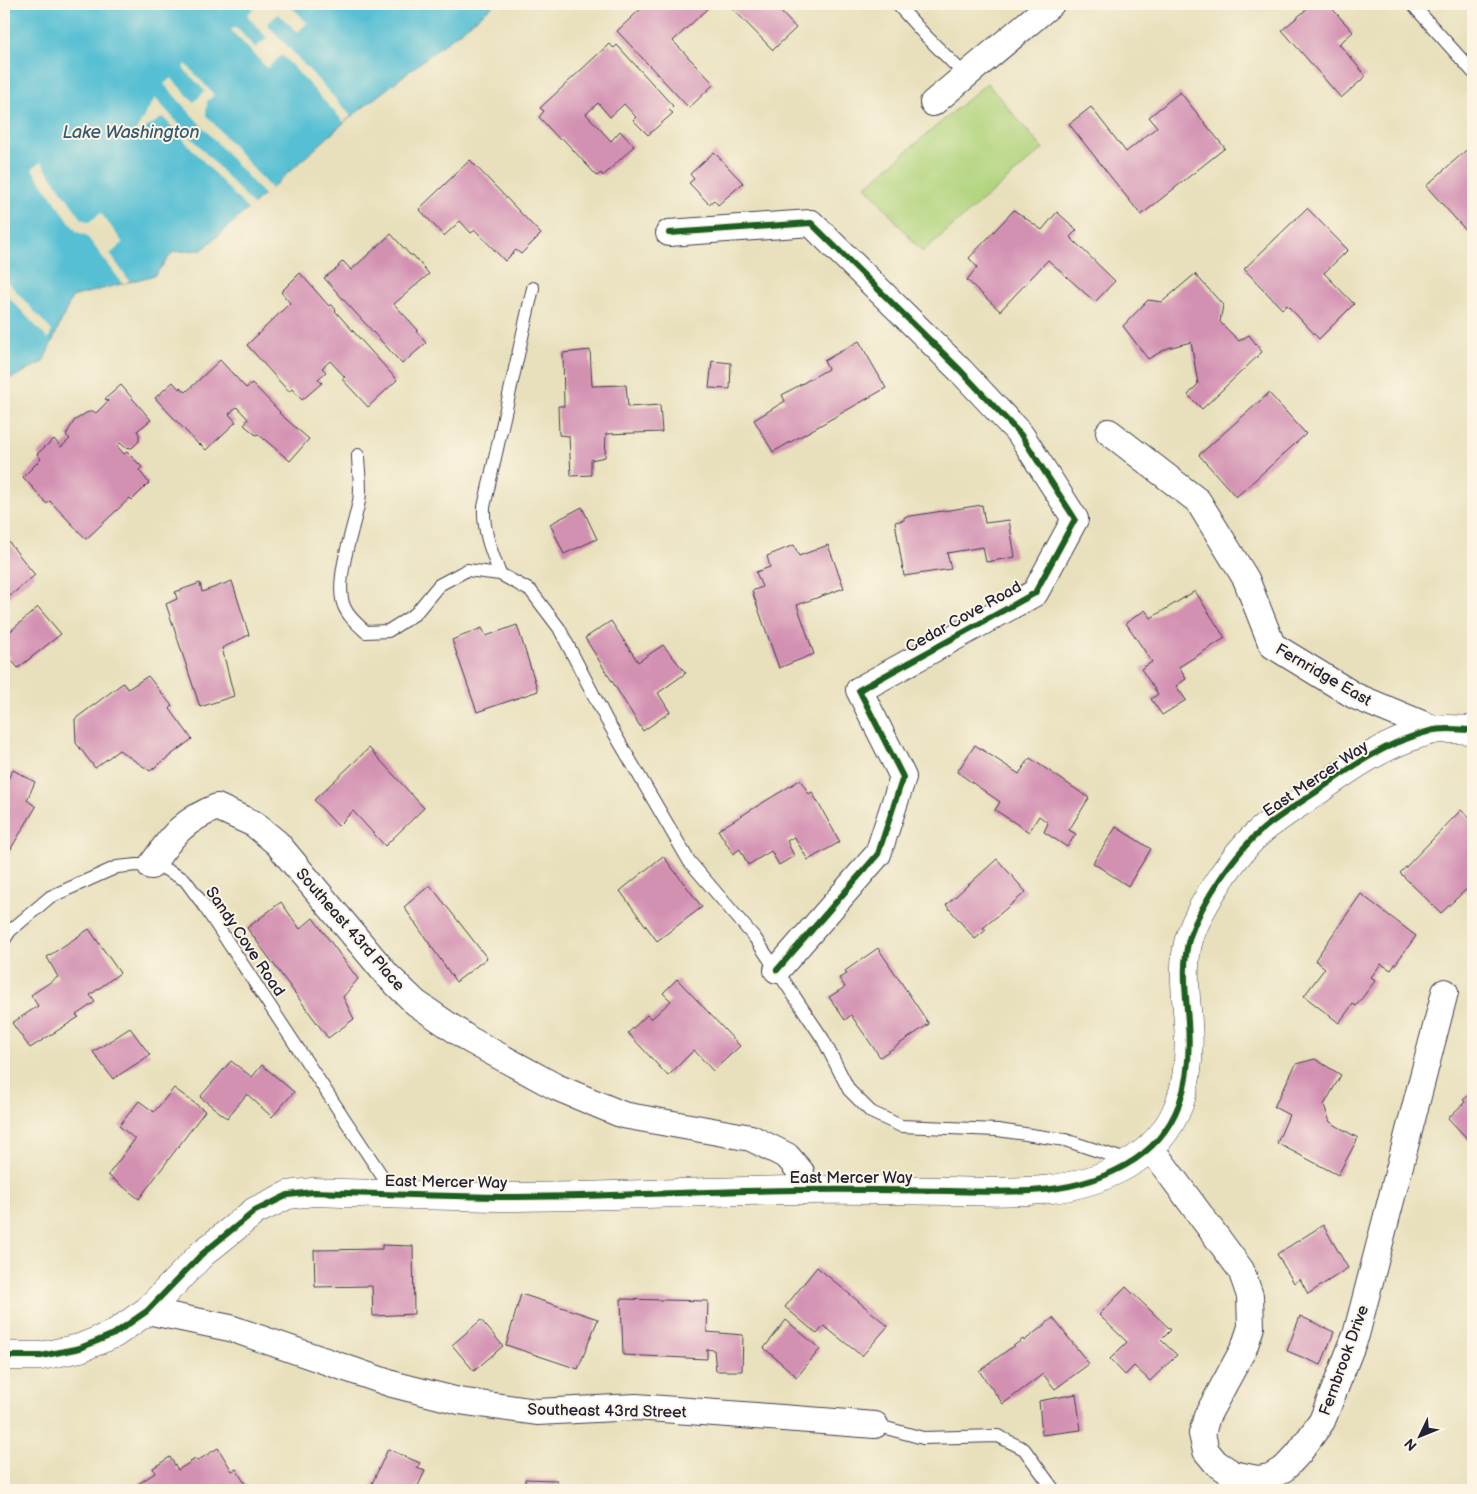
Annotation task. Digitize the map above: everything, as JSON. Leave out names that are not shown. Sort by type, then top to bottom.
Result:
[{"type":"street","points":[[933,103],[1050,4]]},
{"type":"street","name":"Cedar Cove Road","points":[[669,234],[811,223],[960,370],[1021,435],[1075,519],[1035,592],[858,690],[903,777],[878,854],[777,970]]},
{"type":"street","name":"Fernridge East","points":[[1109,432],[1198,501],[1246,578],[1272,646],[1355,696],[1434,729]]},
{"type":"street","name":"East Mercer Way","points":[[4,1356],[41,1356],[80,1348],[114,1334],[147,1311],[202,1254],[254,1211],[288,1195],[312,1192],[501,1197],[798,1190],[1020,1192],[1070,1188],[1100,1178],[1140,1155],[1167,1129],[1178,1108],[1186,1084],[1189,1056],[1185,962],[1190,937],[1204,904],[1227,869],[1260,831],[1358,762],[1396,742],[1434,729],[1473,730]]},
{"type":"street","name":"Southeast 43rd Place","points":[[151,866],[173,835],[197,815],[217,807],[254,824],[277,843],[388,975],[416,1002],[470,1040],[556,1087],[623,1115],[751,1138],[787,1156],[801,1172],[798,1190]]},
{"type":"street","name":"Fernbrook Drive","points":[[1140,1155],[1241,1270],[1250,1296],[1251,1327],[1244,1348],[1207,1416],[1202,1434],[1206,1451],[1216,1463],[1232,1474],[1257,1479],[1270,1477],[1285,1468],[1299,1453],[1322,1421],[1356,1335],[1445,992]]},
{"type":"street","name":"Southeast 43rd Street","points":[[147,1311],[230,1328],[392,1384],[459,1401],[537,1412],[636,1407],[875,1425]]},
{"type":"lane","points":[[898,4],[924,34],[966,75]]},
{"type":"lane","points":[[1412,4],[1473,72]]},
{"type":"lane","points":[[500,574],[487,538],[484,507],[533,288]]},
{"type":"lane","points":[[358,455],[359,499],[342,580],[342,599],[350,616],[366,632],[388,631],[415,614],[439,585],[467,570],[500,574],[531,591],[559,628],[606,719],[689,861],[755,938],[823,1039],[849,1090],[871,1112],[901,1126],[998,1130],[1065,1140],[1140,1155]]},
{"type":"lane","name":"Sandy Cove Road","points":[[4,940],[10,930],[50,897],[117,867],[137,865],[162,867],[185,880],[394,1194]]},
{"type":"lane","name":"Southeast 43rd Street","points":[[875,1425],[923,1438],[998,1436],[1024,1449],[1054,1490]]},
{"type":"green space","points":[[987,83],[1043,149],[922,252],[866,186]]},
{"type":"water","name":"Lake Washington","points":[[4,4],[495,4],[347,120],[202,250],[173,252],[155,275],[72,297],[43,362],[4,382]]},
{"type":"pier","points":[[258,4],[289,4],[307,23],[298,32],[278,14],[267,24],[351,116],[344,122],[282,55],[267,68],[231,30],[236,27],[255,48],[267,38],[247,15]]},
{"type":"pier","points":[[186,64],[214,95],[207,101],[206,115],[271,189],[265,196],[164,84],[171,78],[194,102],[205,91],[183,68]]},
{"type":"pier","points":[[155,98],[254,206],[249,211],[163,117],[133,136]]},
{"type":"pier","points":[[41,162],[82,219],[89,222],[101,213],[123,243],[110,254],[129,281],[123,284],[86,235],[77,232],[32,169]]},
{"type":"pier","points":[[4,278],[52,331],[48,339],[4,292]]},
{"type":"building","points":[[646,4],[701,4],[707,9],[673,41],[714,84],[689,108],[617,31]]},
{"type":"building","points":[[728,4],[787,4],[780,11],[796,28],[773,50]]},
{"type":"building","points":[[1313,4],[1328,4],[1353,32],[1339,44],[1366,76],[1341,98],[1282,30]]},
{"type":"building","points":[[609,44],[614,48],[617,45],[673,106],[669,110],[673,113],[648,135],[633,120],[636,117],[624,104],[610,117],[598,103],[586,114],[611,141],[620,131],[634,146],[603,176],[601,173],[597,176],[562,138],[560,140],[539,117],[544,111],[540,108]]},
{"type":"building","points":[[1180,92],[1225,148],[1141,215],[1069,124],[1091,107],[1126,152],[1157,127],[1149,117]]},
{"type":"building","points":[[1473,144],[1473,234],[1471,236],[1426,186]]},
{"type":"building","points":[[714,152],[743,183],[718,205],[714,200],[709,204],[689,183],[694,179],[690,174]]},
{"type":"building","points":[[470,160],[541,234],[521,254],[516,250],[505,261],[475,230],[471,233],[460,221],[444,236],[419,209]]},
{"type":"building","points":[[1307,208],[1348,250],[1324,273],[1354,304],[1319,339],[1287,305],[1282,309],[1244,269]]},
{"type":"building","points":[[1014,210],[1042,230],[1057,212],[1077,230],[1070,237],[1115,281],[1095,302],[1048,260],[1000,311],[967,280],[977,267],[969,258]]},
{"type":"building","points":[[391,234],[429,274],[394,304],[418,330],[416,331],[426,343],[402,364],[324,278],[339,267],[343,261],[351,270]]},
{"type":"building","points":[[300,273],[329,306],[331,304],[335,311],[397,380],[368,407],[342,379],[345,377],[330,361],[322,368],[326,372],[318,379],[322,383],[302,400],[292,389],[289,392],[247,345],[290,303],[281,292]]},
{"type":"building","points":[[1195,274],[1223,305],[1220,322],[1239,341],[1249,335],[1262,352],[1202,409],[1188,395],[1198,384],[1191,342],[1168,348],[1148,359],[1123,326],[1148,300],[1162,302]]},
{"type":"building","points":[[859,341],[886,388],[773,452],[754,420],[785,401],[782,395],[828,369],[824,361]]},
{"type":"building","points":[[590,350],[592,386],[626,385],[628,407],[660,405],[662,432],[606,434],[605,457],[591,460],[591,475],[571,476],[569,436],[559,435],[558,406],[564,406],[563,353]]},
{"type":"building","points":[[220,360],[246,388],[252,383],[279,413],[309,439],[290,461],[258,434],[256,435],[244,425],[248,419],[237,407],[229,414],[236,422],[206,450],[155,398],[173,382],[179,389],[180,387],[186,392]]},
{"type":"building","points":[[712,361],[731,363],[730,389],[709,388]]},
{"type":"building","points":[[121,385],[151,420],[137,431],[139,441],[132,448],[125,447],[120,443],[117,446],[124,454],[127,452],[142,467],[139,470],[149,483],[86,539],[50,501],[47,504],[23,477],[41,459],[37,454],[54,439],[61,447],[70,439],[66,435],[74,421],[86,413],[93,411],[96,413],[108,401],[105,399]]},
{"type":"building","points":[[1269,393],[1306,434],[1236,497],[1199,455]]},
{"type":"building","points":[[982,505],[985,523],[1009,520],[1015,557],[986,562],[983,547],[947,553],[951,569],[904,576],[895,522],[904,520],[904,517]]},
{"type":"building","points":[[582,507],[597,539],[564,554],[550,524]]},
{"type":"building","points":[[4,536],[35,575],[4,601]]},
{"type":"building","points":[[794,545],[799,556],[828,545],[844,588],[797,605],[814,654],[779,668],[752,591],[762,587],[756,572],[770,567],[767,556]]},
{"type":"building","points":[[232,581],[249,635],[222,648],[234,696],[200,707],[166,604],[177,599],[175,592],[200,583],[202,592]]},
{"type":"building","points":[[1195,591],[1225,638],[1179,667],[1186,679],[1176,686],[1186,700],[1162,715],[1151,699],[1158,694],[1141,669],[1152,662],[1126,623],[1145,610],[1151,618]]},
{"type":"building","points":[[38,607],[61,634],[18,668],[4,651],[4,637]]},
{"type":"building","points":[[611,621],[638,662],[663,645],[686,673],[658,693],[670,712],[643,731],[585,638]]},
{"type":"building","points":[[517,625],[538,691],[477,712],[452,640],[482,628],[486,636]]},
{"type":"building","points":[[148,676],[172,706],[170,709],[192,739],[150,771],[119,750],[95,768],[76,743],[75,719],[123,683],[128,689]]},
{"type":"building","points":[[975,745],[1019,774],[1030,758],[1089,798],[1069,830],[1076,834],[1067,847],[1044,832],[1048,823],[1039,816],[1029,832],[995,810],[1000,802],[957,772]]},
{"type":"building","points":[[369,748],[424,808],[385,846],[353,811],[338,826],[314,800]]},
{"type":"building","points":[[13,770],[35,782],[27,800],[36,807],[4,860],[4,786]]},
{"type":"building","points":[[800,780],[809,794],[812,792],[840,842],[808,860],[794,837],[787,841],[794,856],[779,865],[771,851],[748,865],[740,849],[733,854],[718,830]]},
{"type":"building","points":[[1461,810],[1473,821],[1473,885],[1441,913],[1400,873]]},
{"type":"building","points":[[1116,827],[1151,849],[1128,886],[1093,863]]},
{"type":"building","points":[[663,856],[702,907],[657,941],[620,891]]},
{"type":"building","points":[[997,859],[1026,892],[983,928],[986,930],[975,939],[946,905]]},
{"type":"building","points":[[430,885],[487,958],[456,982],[404,907]]},
{"type":"building","points":[[1361,894],[1416,936],[1391,970],[1381,964],[1371,977],[1375,981],[1356,1006],[1353,1004],[1339,1023],[1304,996],[1325,968],[1315,960]]},
{"type":"building","points":[[281,902],[300,929],[313,918],[358,979],[343,997],[354,1019],[328,1038],[247,928]]},
{"type":"building","points":[[89,929],[120,973],[90,995],[95,1002],[76,1015],[79,1017],[30,1048],[12,1023],[38,1006],[31,995],[58,977],[47,957]]},
{"type":"building","points":[[878,948],[929,1024],[880,1057],[851,1015],[845,1020],[829,997],[845,987],[839,978],[847,974],[845,971]]},
{"type":"building","points":[[677,979],[740,1046],[713,1071],[694,1050],[668,1076],[628,1033],[647,1015],[651,1019],[671,1001],[663,993]]},
{"type":"building","points":[[130,1028],[150,1055],[113,1079],[93,1052]]},
{"type":"building","points":[[1315,1059],[1341,1075],[1324,1105],[1330,1122],[1358,1138],[1338,1175],[1277,1143],[1289,1115],[1274,1107],[1296,1064]]},
{"type":"building","points":[[231,1061],[252,1077],[262,1065],[294,1092],[272,1117],[247,1094],[227,1118],[200,1097]]},
{"type":"building","points":[[174,1088],[205,1111],[139,1199],[108,1175],[135,1139],[119,1126],[139,1101],[154,1112]]},
{"type":"building","points":[[1473,1091],[1473,1145],[1448,1118],[1465,1102],[1463,1100]]},
{"type":"building","points":[[1323,1225],[1348,1268],[1308,1294],[1300,1279],[1294,1283],[1277,1254]]},
{"type":"building","points":[[382,1245],[413,1246],[414,1314],[373,1316],[372,1286],[315,1287],[314,1250],[382,1249]]},
{"type":"building","points":[[817,1267],[888,1326],[862,1356],[824,1326],[817,1334],[785,1307]]},
{"type":"building","points":[[1126,1287],[1171,1330],[1161,1340],[1177,1355],[1150,1381],[1134,1366],[1125,1375],[1110,1359],[1127,1342],[1099,1315]]},
{"type":"building","points":[[521,1294],[598,1319],[578,1369],[506,1345]]},
{"type":"building","points":[[621,1299],[708,1301],[707,1332],[743,1335],[742,1371],[716,1371],[714,1350],[707,1349],[707,1359],[623,1355]]},
{"type":"building","points":[[1300,1316],[1334,1332],[1321,1365],[1287,1351]]},
{"type":"building","points":[[1053,1318],[1089,1364],[1055,1389],[1043,1374],[1003,1404],[979,1371],[1023,1339],[1024,1341]]},
{"type":"building","points":[[481,1320],[503,1346],[474,1371],[452,1345]]},
{"type":"building","points":[[786,1320],[820,1349],[797,1377],[764,1348]]},
{"type":"building","points":[[1076,1394],[1081,1430],[1042,1435],[1039,1401]]},
{"type":"building","points":[[218,1448],[232,1471],[236,1469],[247,1487],[241,1490],[138,1490],[135,1486],[155,1473],[153,1468],[170,1457],[178,1470]]},
{"type":"building","points":[[388,1449],[420,1463],[417,1468],[425,1471],[416,1490],[369,1490]]},
{"type":"building","points":[[525,1479],[557,1480],[557,1490],[525,1490]]},
{"type":"building","points":[[458,1486],[460,1490],[448,1490]]},
{"type":"cycle path","points":[[669,233],[811,223],[960,370],[1021,435],[1075,519],[1035,593],[859,690],[903,777],[878,854],[777,970]]},
{"type":"cycle path","points":[[4,1356],[41,1356],[80,1348],[114,1334],[147,1311],[202,1254],[255,1211],[288,1195],[313,1192],[501,1197],[816,1190],[1017,1192],[1062,1188],[1105,1175],[1126,1165],[1145,1152],[1171,1122],[1179,1104],[1185,1085],[1188,1065],[1189,1044],[1185,979],[1187,947],[1195,923],[1211,893],[1241,851],[1276,819],[1343,773],[1385,748],[1435,730],[1473,730]]}]
